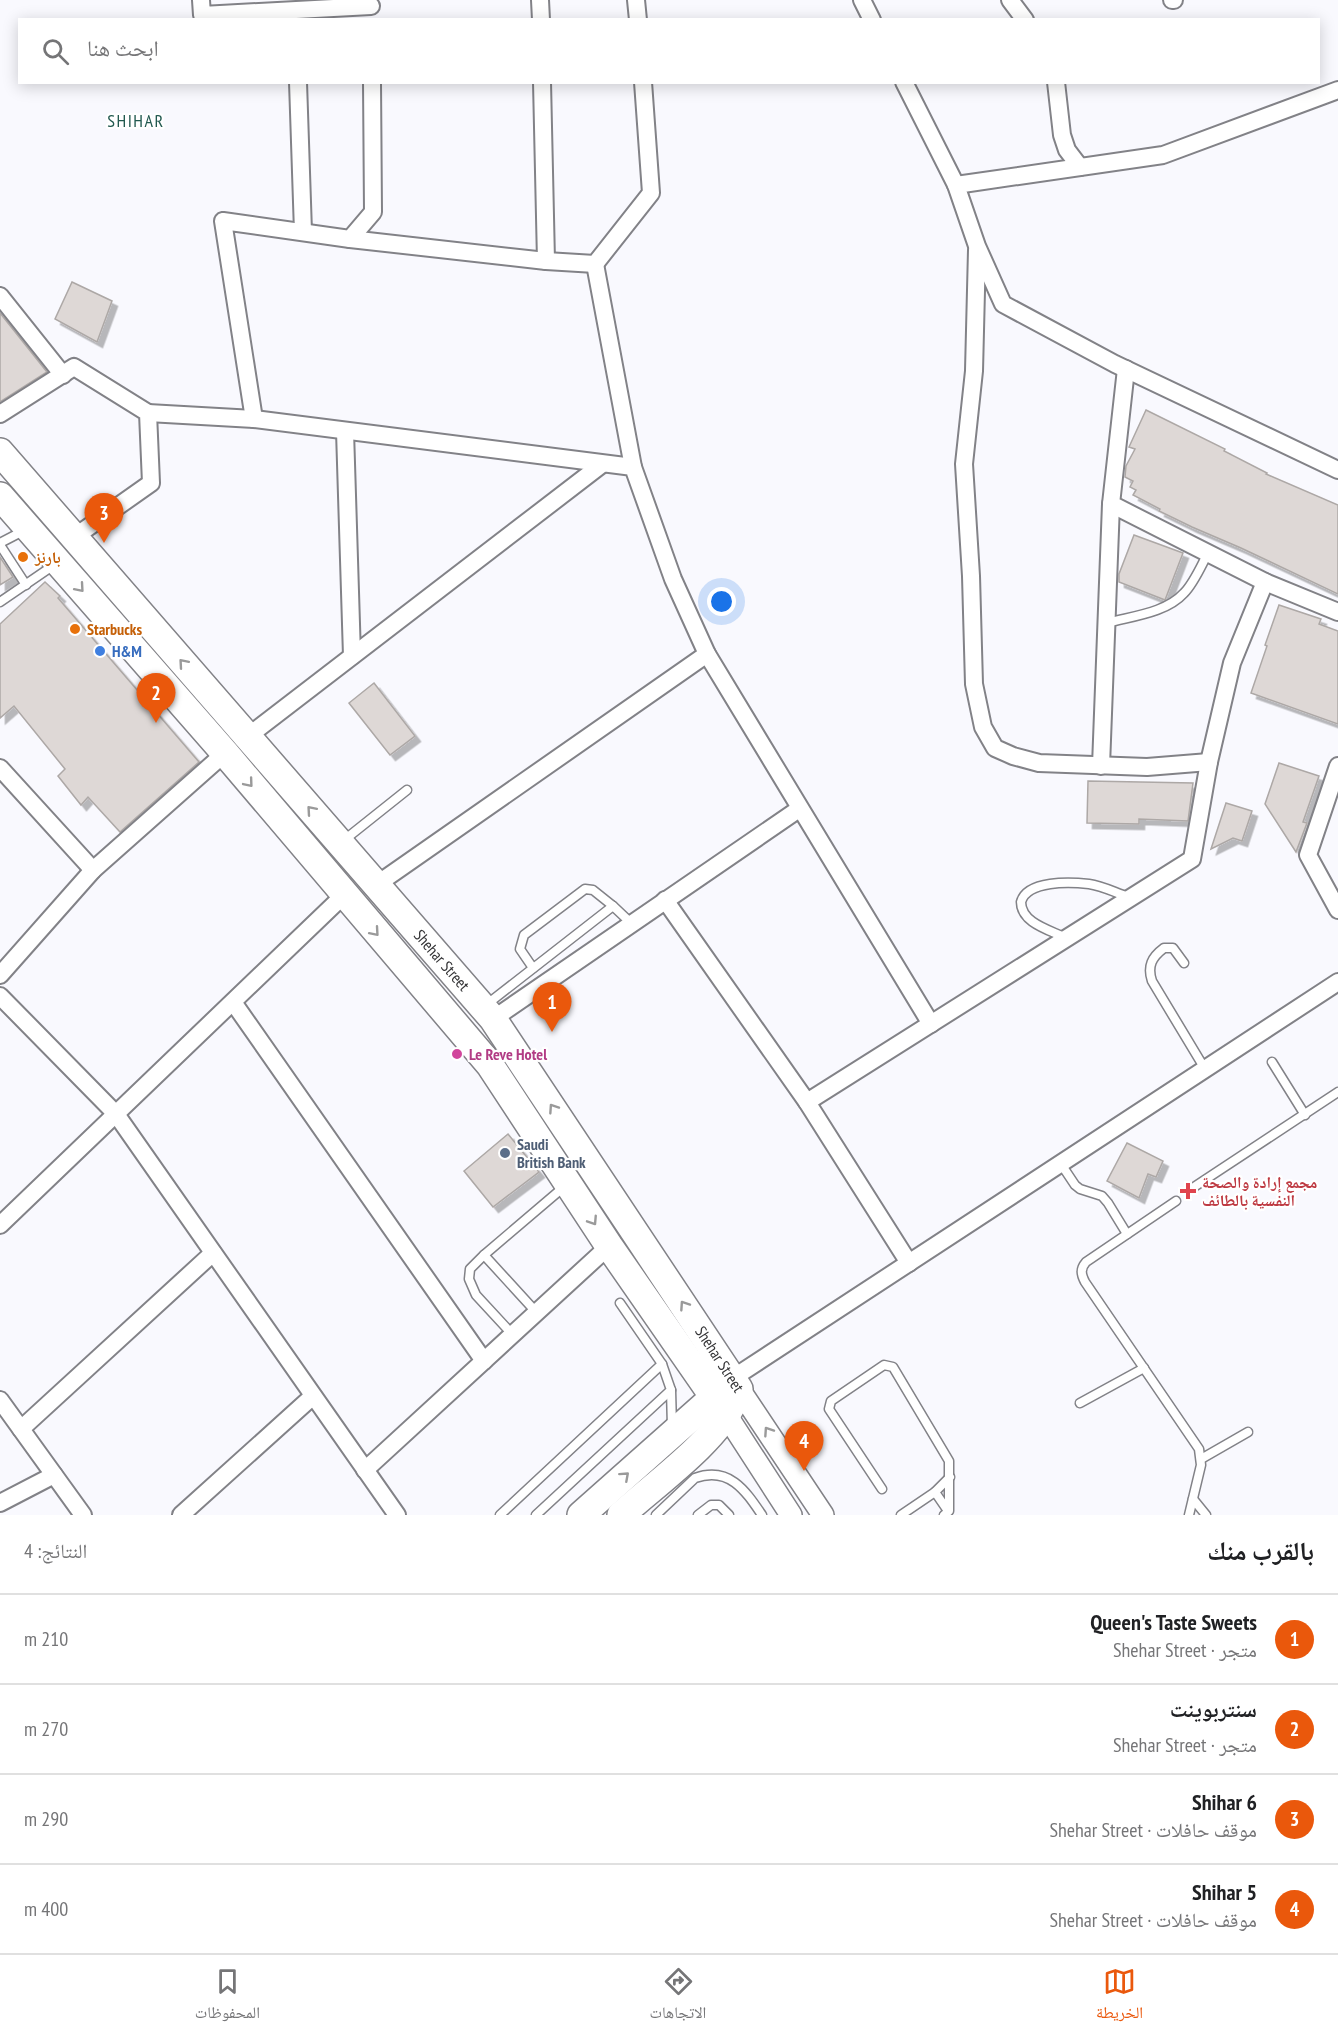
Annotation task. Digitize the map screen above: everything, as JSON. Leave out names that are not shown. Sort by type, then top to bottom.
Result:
[{"type":"main road","name":"Shehar Street","points":[[0,452],[488,1013],[728,1395]]},
{"type":"main road","name":"Shehar Street","points":[[2,502],[225,753],[490,1065],[609,1246],[728,1395]]},
{"type":"main road","points":[[581,1515],[672,1434],[728,1395]]},
{"type":"main road","points":[[621,1515],[704,1442],[728,1395]]},
{"type":"street","points":[[201,0],[202,15],[296,15],[371,8]]},
{"type":"street","points":[[540,0],[541,18]]},
{"type":"street","points":[[636,0],[638,18]]},
{"type":"street","points":[[862,0],[871,18]]},
{"type":"street","points":[[1010,0],[1024,18]]},
{"type":"street","points":[[298,84],[303,232]]},
{"type":"street","points":[[350,239],[373,212],[372,84]]},
{"type":"street","points":[[542,84],[546,261]]},
{"type":"street","points":[[643,84],[651,193],[595,264],[633,467],[673,579],[707,654],[931,1024]]},
{"type":"street","points":[[905,84],[956,185],[977,246],[1003,304],[1125,369],[1338,470]]},
{"type":"street","points":[[1056,84],[1062,135],[1067,150],[1080,167]]},
{"type":"street","points":[[956,185],[1162,155],[1338,90]]},
{"type":"street","points":[[254,419],[223,221],[350,239],[546,261],[595,264]]},
{"type":"street","points":[[977,246],[974,371],[964,464],[971,576],[974,684],[983,727],[995,748],[1039,763],[1147,768],[1209,762]]},
{"type":"street","points":[[0,296],[63,375]]},
{"type":"street","points":[[0,414],[74,367],[148,412],[254,419],[601,465],[633,467]]},
{"type":"street","points":[[1101,766],[1111,504],[1125,369]]},
{"type":"street","points":[[73,538],[151,483],[148,412]]},
{"type":"street","points":[[345,431],[352,656]]},
{"type":"street","points":[[247,737],[601,465]]},
{"type":"street","points":[[1111,504],[1265,582],[1338,612]]},
{"type":"street","points":[[807,1102],[1192,859],[1209,762],[1232,663],[1265,582]]},
{"type":"street","points":[[376,885],[707,654]]},
{"type":"street","points":[[0,975],[93,870],[225,753]]},
{"type":"street","points":[[1338,766],[1308,855],[1338,910]]},
{"type":"street","points":[[0,768],[93,870]]},
{"type":"street","points":[[488,1013],[631,923],[800,809]]},
{"type":"street","points":[[0,1225],[344,895]]},
{"type":"street","points":[[665,900],[807,1102],[909,1263]]},
{"type":"street","points":[[728,1395],[909,1263],[1338,982]]},
{"type":"street","points":[[0,996],[116,1114],[397,1515]]},
{"type":"street","points":[[233,1002],[484,1361]]},
{"type":"street","points":[[365,1470],[609,1246]]},
{"type":"street","points":[[21,1429],[213,1253]]},
{"type":"street","name":"Shehar Street","points":[[728,1395],[791,1515]]},
{"type":"street","name":"Shehar Street","points":[[728,1395],[823,1515]]},
{"type":"street","points":[[189,1512],[313,1396]]},
{"type":"street","points":[[0,1400],[83,1515]]},
{"type":"street","points":[[0,1503],[54,1475]]},
{"type":"lane","points":[[26,585],[0,544],[28,529]]},
{"type":"lane","points":[[1107,623],[1175,602],[1186,592],[1208,553]]},
{"type":"lane","points":[[0,602],[58,563]]},
{"type":"lane","points":[[340,843],[407,789]]},
{"type":"lane","points":[[1066,938],[1024,914],[1021,902],[1027,891],[1037,886],[1077,883],[1130,897]]},
{"type":"lane","points":[[533,968],[520,949],[524,934],[585,889],[593,890],[631,923]]},
{"type":"lane","points":[[488,1013],[533,968],[613,906]]},
{"type":"lane","points":[[1184,963],[1173,948],[1164,948],[1151,960],[1149,974],[1205,1069]]},
{"type":"lane","points":[[1272,1062],[1305,1115]]},
{"type":"lane","points":[[1191,1189],[1338,1092]]},
{"type":"lane","points":[[1061,1164],[1080,1189],[1102,1196],[1127,1234]]},
{"type":"lane","points":[[513,1335],[476,1295],[469,1279],[470,1269],[483,1255],[568,1184]]},
{"type":"lane","points":[[1176,1201],[1086,1262],[1081,1274],[1199,1449],[1201,1459],[1188,1515]]},
{"type":"lane","points":[[483,1255],[537,1312]]},
{"type":"lane","points":[[620,1303],[662,1364],[671,1390],[672,1434]]},
{"type":"lane","points":[[500,1515],[662,1364]]},
{"type":"lane","points":[[882,1489],[829,1408],[831,1401],[884,1365],[893,1367],[947,1455],[951,1468],[948,1514]]},
{"type":"lane","points":[[1080,1403],[1144,1368]]},
{"type":"lane","points":[[536,1515],[671,1390]]},
{"type":"lane","points":[[1201,1459],[1248,1432]]},
{"type":"lane","points":[[631,1515],[704,1442]]},
{"type":"lane","points":[[656,1515],[695,1478],[702,1476],[732,1479],[740,1485],[762,1515]]},
{"type":"lane","points":[[901,1515],[934,1492],[950,1477]]},
{"type":"lane","points":[[934,1492],[948,1514]]},
{"type":"lane","points":[[1193,1500],[1206,1515]]},
{"type":"lane","points":[[698,1515],[711,1505],[719,1505],[729,1515]]},
{"type":"building","points":[[72,282],[112,301],[97,342],[55,319]]},
{"type":"building","points":[[0,313],[47,372],[0,402]]},
{"type":"building","points":[[1146,410],[1225,449],[1224,451],[1266,474],[1338,505],[1338,594],[1192,527],[1133,495],[1136,490],[1130,487],[1133,481],[1125,477],[1126,466],[1135,449],[1129,447]]},
{"type":"building","points":[[1134,535],[1183,553],[1165,600],[1119,582],[1119,574]]},
{"type":"building","points":[[0,557],[13,577],[0,585]]},
{"type":"building","points":[[45,582],[60,596],[58,598],[199,762],[120,832],[88,797],[81,805],[58,776],[65,769],[14,706],[0,718],[0,624]]},
{"type":"building","points":[[1279,605],[1321,619],[1319,624],[1338,631],[1338,724],[1251,693]]},
{"type":"building","points":[[374,683],[415,736],[390,755],[349,703]]},
{"type":"building","points":[[1279,763],[1319,776],[1303,822],[1307,823],[1296,852],[1265,804]]},
{"type":"building","points":[[1088,781],[1193,783],[1188,821],[1139,819],[1139,824],[1087,823]]},
{"type":"building","points":[[1226,803],[1252,811],[1242,841],[1233,838],[1211,849]]},
{"type":"building","name":"Saudi British Bank","points":[[508,1134],[539,1172],[493,1207],[464,1171]]},
{"type":"building","points":[[1127,1143],[1163,1161],[1156,1177],[1148,1174],[1139,1198],[1107,1181]]},
{"type":"place","name":"Shihar 6","points":[[104,543]]},
{"type":"place","name":"بارنز","points":[[23,557]]},
{"type":"place","name":"Starbucks","points":[[75,629]]},
{"type":"place","name":"H&M","points":[[100,651]]},
{"type":"place","name":"سنتربوينت","points":[[156,723]]},
{"type":"place","name":"Queen's Taste Sweets","points":[[552,1032]]},
{"type":"place","name":"Le Reve Hotel","points":[[457,1054]]},
{"type":"place","name":"Saudi British Bank","points":[[505,1153]]},
{"type":"place","name":"مجمع إرادة والصحة النفسية بالطائف","points":[[1188,1191]]},
{"type":"place","name":"Shihar 5","points":[[804,1471]]},
{"type":"district","name":"SHIHAR","points":[[136,121]]}]
